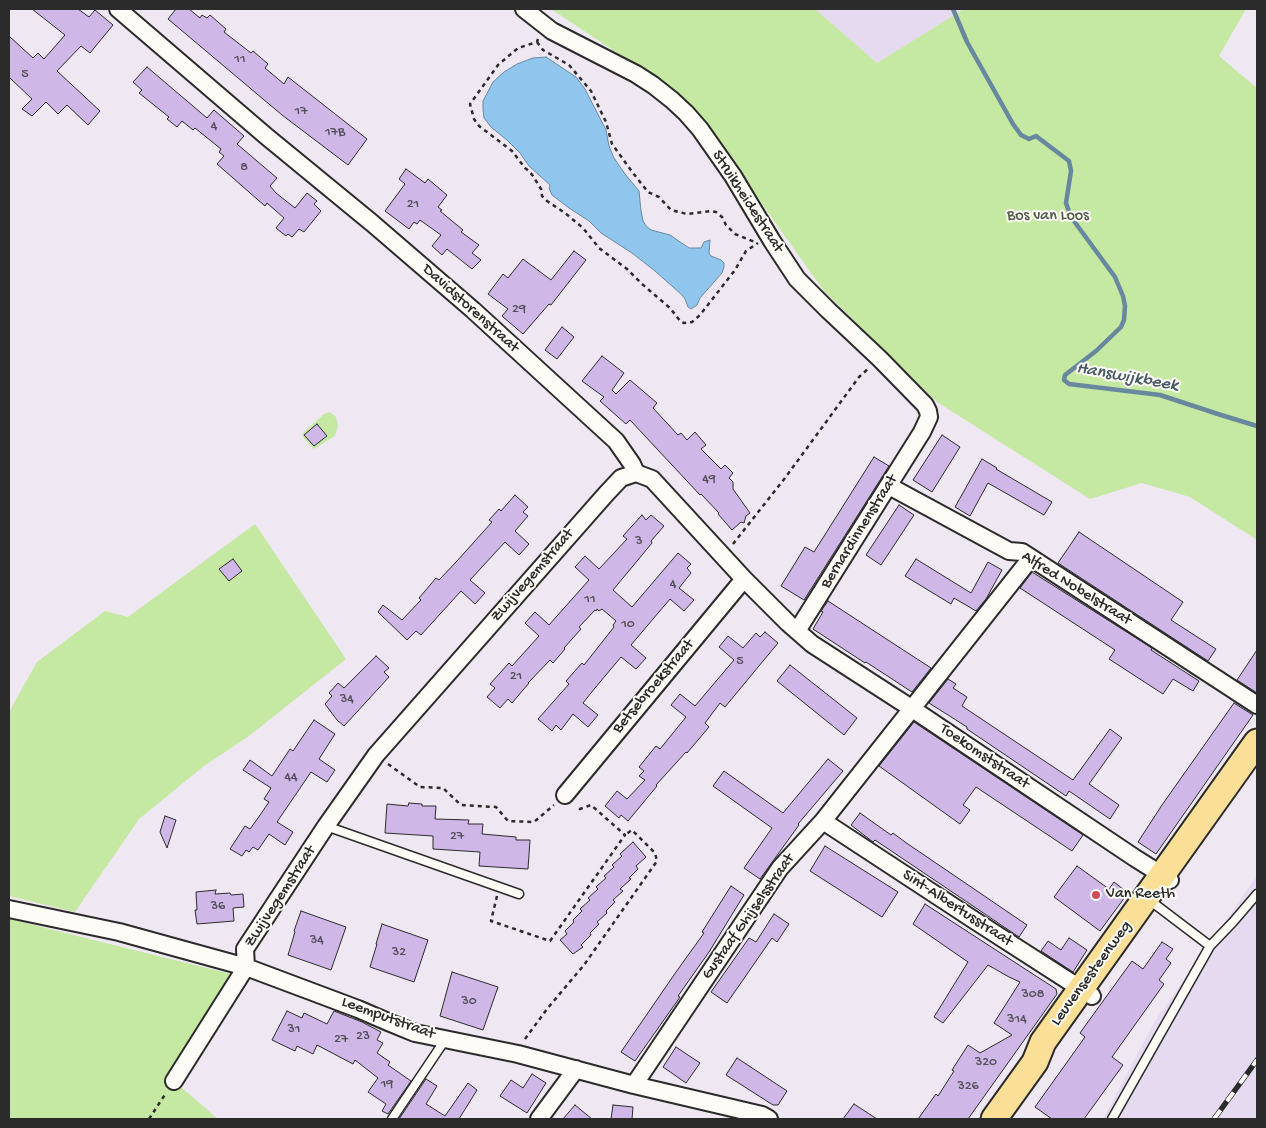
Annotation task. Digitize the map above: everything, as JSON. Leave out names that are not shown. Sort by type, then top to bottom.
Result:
[{"type":"main road","name":"Leuvensesteenweg","points":[[994,1119],[1035,1062],[1050,1050],[1068,1029],[1086,992],[1151,902],[1257,742]]},
{"type":"main road","name":"Leuvensesteenweg","points":[[1167,878],[1257,764]]},
{"type":"street","name":"Davidstorenstraat","points":[[118,9],[473,310],[616,441],[636,473]]},
{"type":"street","name":"Struikheidestraat","points":[[524,9],[552,31],[636,74],[653,85],[672,100],[700,129],[732,176],[765,242],[797,279],[925,405],[930,417],[922,432]]},
{"type":"street","name":"Bernardinnenstraat","points":[[797,632],[922,432]]},
{"type":"street","points":[[636,473],[652,479],[722,556],[797,632]]},
{"type":"street","name":"Zwijvegemstraat","points":[[174,1081],[246,968],[245,949],[326,826],[376,755],[606,494],[621,478],[636,473]]},
{"type":"street","name":"Alfred Nobelstraat","points":[[889,486],[1009,551],[1022,552],[1257,705]]},
{"type":"street","name":"Gustaaf Ghijselsstraat","points":[[634,1085],[780,868],[823,821],[1031,558]]},
{"type":"street","name":"Betsebroekstraat","points":[[565,795],[744,579]]},
{"type":"street","name":"Toekomststraat","points":[[797,632],[812,644],[1167,878]]},
{"type":"street","name":"Sint-Albertusstraat","points":[[823,821],[1086,992]]},
{"type":"street","name":"Leemputstraat","points":[[9,909],[119,932],[246,968],[358,1009],[415,1033],[518,1054],[634,1085],[762,1115],[769,1119]]},
{"type":"street","points":[[539,1119],[576,1069]]},
{"type":"lane","points":[[326,826],[519,894]]},
{"type":"lane","points":[[1112,1119],[1210,946],[1257,894]]},
{"type":"lane","points":[[1151,902],[1210,946]]},
{"type":"lane","points":[[392,1119],[446,1040]]},
{"type":"path","points":[[537,42],[543,24]]},
{"type":"path","points":[[537,42],[518,48],[498,65],[470,104],[474,119],[479,126],[512,151],[524,168],[533,176],[541,189],[542,196],[547,201],[584,228],[599,248],[627,269],[670,308],[681,322],[692,322],[700,315],[735,270],[746,251],[765,242]]},
{"type":"path","points":[[537,42],[543,50],[569,65],[592,90],[606,122],[612,144],[648,192],[659,198],[671,210],[687,214],[716,212],[735,234],[765,242]]},
{"type":"path","points":[[722,556],[752,522],[859,377],[880,359]]},
{"type":"path","points":[[376,755],[420,787],[443,788],[461,805],[496,807],[508,821],[534,822],[565,795],[580,809],[591,805],[626,835]]},
{"type":"path","points":[[500,888],[491,921],[550,941],[626,835],[632,830],[655,853],[657,862],[584,966],[547,1009],[524,1041],[518,1054]]},
{"type":"path","points":[[150,1119],[174,1081]]},
{"type":"shaded area","points":[[815,9],[964,9],[877,63]]},
{"type":"shaded area","points":[[1257,876],[1257,1119],[1103,1119],[1155,1021]]},
{"type":"green space","name":"Bos van Loos","points":[[551,9],[815,9],[877,63],[964,9],[1246,9],[1219,56],[1257,88],[1257,540],[1190,497],[1142,483],[1090,499],[937,402],[824,291],[702,120],[673,90]]},
{"type":"green space","points":[[330,412],[336,417],[338,426],[335,436],[314,449],[302,436],[303,433],[324,414]]},
{"type":"green space","points":[[255,524],[346,659],[249,736],[204,766],[139,819],[75,912],[9,896],[9,712],[37,662],[105,611],[128,617]]},
{"type":"green space","points":[[9,919],[243,977],[174,1081],[218,1119],[9,1119]]},
{"type":"water","points":[[546,57],[576,77],[585,89],[606,130],[609,146],[614,158],[639,191],[643,221],[646,226],[651,230],[670,235],[689,248],[701,248],[704,242],[710,240],[709,253],[724,263],[722,273],[700,298],[697,305],[691,309],[682,295],[655,271],[552,195],[549,188],[550,185],[529,166],[520,153],[491,127],[484,118],[483,101],[493,82],[517,64],[533,58]]},
{"type":"building","points":[[32,9],[78,9],[89,17],[95,10],[113,25],[90,53],[81,46],[57,71],[100,111],[88,125],[67,105],[58,114],[46,102],[32,116],[22,109],[32,99],[9,77],[9,36],[33,58],[38,53],[44,59],[65,35]]},
{"type":"building","points":[[176,9],[189,9],[200,18],[202,15],[207,18],[210,15],[226,29],[224,32],[251,53],[253,51],[268,64],[265,68],[284,84],[288,77],[367,139],[348,165],[282,115],[168,19]]},
{"type":"building","points":[[147,67],[207,118],[214,110],[244,136],[237,144],[277,178],[270,186],[295,208],[307,193],[317,201],[314,204],[321,211],[304,232],[299,229],[292,237],[288,234],[286,236],[276,228],[284,218],[267,203],[265,206],[217,164],[224,156],[219,152],[221,149],[195,128],[193,130],[182,121],[177,127],[167,119],[169,117],[139,93],[142,90],[133,82]]},
{"type":"building","points":[[406,169],[425,183],[428,179],[447,195],[438,207],[442,210],[440,211],[463,230],[461,232],[479,245],[472,253],[481,260],[472,269],[447,249],[442,255],[432,246],[441,235],[420,220],[417,224],[414,222],[409,229],[385,211],[405,184],[399,179]]},
{"type":"building","points":[[574,251],[586,260],[551,305],[549,304],[523,334],[502,316],[508,309],[488,294],[503,274],[508,278],[523,259],[551,280]]},
{"type":"building","points":[[562,327],[574,337],[557,359],[545,350]]},
{"type":"building","points":[[602,356],[624,373],[612,390],[616,394],[630,380],[657,403],[653,408],[678,435],[681,433],[687,440],[695,432],[706,445],[701,449],[721,469],[725,465],[733,473],[729,478],[733,482],[733,489],[750,513],[746,516],[744,523],[741,522],[732,530],[719,513],[630,420],[626,424],[600,401],[604,397],[582,381]]},
{"type":"building","points":[[317,424],[327,436],[314,446],[304,435]]},
{"type":"building","points":[[942,435],[960,447],[932,492],[913,480]]},
{"type":"building","points":[[874,457],[889,466],[804,600],[781,586],[805,547],[814,552]]},
{"type":"building","points":[[982,459],[1052,502],[1044,515],[988,483],[970,516],[955,507]]},
{"type":"building","points":[[515,495],[528,507],[523,512],[528,516],[515,531],[529,544],[519,555],[505,542],[470,580],[485,593],[475,604],[461,591],[421,635],[416,631],[407,640],[378,612],[383,605],[402,620],[421,600],[419,598],[436,578],[439,580],[492,522],[489,520],[499,509],[501,511]]},
{"type":"building","points":[[899,505],[914,515],[881,565],[866,555]]},
{"type":"building","points":[[642,515],[646,520],[651,515],[664,526],[613,590],[632,607],[678,553],[691,564],[687,568],[691,573],[679,588],[694,600],[684,611],[670,599],[631,645],[646,658],[636,669],[621,657],[595,688],[583,703],[598,715],[588,727],[573,714],[561,730],[556,725],[552,731],[538,719],[569,684],[566,681],[582,663],[584,665],[614,627],[613,625],[616,621],[602,609],[599,611],[595,610],[579,627],[581,629],[553,663],[550,660],[512,703],[508,699],[500,708],[487,697],[495,688],[490,684],[509,663],[512,666],[539,636],[525,623],[535,612],[549,625],[589,580],[575,567],[585,556],[599,569],[627,539],[623,536]]},
{"type":"building","points":[[1079,532],[1183,602],[1171,620],[1216,649],[1208,661],[1058,563]]},
{"type":"building","points":[[233,559],[242,571],[229,581],[219,569]]},
{"type":"building","points":[[916,559],[971,593],[988,562],[1002,570],[986,599],[976,611],[954,598],[951,604],[905,576]]},
{"type":"building","points":[[1032,572],[1152,648],[1151,650],[1199,681],[1193,691],[1173,679],[1163,694],[1109,659],[1115,650],[1020,588]]},
{"type":"building","points":[[828,601],[931,668],[912,692],[813,629]]},
{"type":"building","points":[[765,632],[778,643],[725,707],[720,703],[705,723],[709,727],[656,785],[628,821],[621,815],[619,818],[605,806],[617,791],[627,799],[645,780],[639,776],[644,771],[639,767],[656,746],[660,749],[686,717],[671,705],[680,694],[695,706],[734,660],[719,647],[728,636],[743,648],[756,633],[760,637]]},
{"type":"building","points":[[1257,650],[1257,693],[1237,680]]},
{"type":"building","points":[[376,656],[389,668],[384,672],[389,677],[344,726],[325,704],[332,696],[329,693],[338,683],[344,688]]},
{"type":"building","points":[[790,665],[857,718],[844,735],[777,681]]},
{"type":"building","points":[[948,679],[956,684],[953,688],[967,697],[962,706],[1073,780],[1110,729],[1122,738],[1089,784],[1119,805],[1110,819],[1069,791],[1066,796],[929,703]]},
{"type":"building","points":[[1234,703],[1253,715],[1156,854],[1138,842]]},
{"type":"building","points":[[314,720],[335,734],[319,759],[335,770],[327,782],[311,772],[277,822],[293,832],[285,845],[269,834],[258,850],[253,847],[249,852],[246,850],[242,856],[230,849],[245,826],[250,829],[269,802],[264,799],[271,788],[243,770],[250,760],[272,776],[290,749],[293,751]]},
{"type":"building","points":[[914,722],[1083,835],[1072,851],[976,787],[963,805],[970,810],[960,824],[879,766]]},
{"type":"building","points":[[828,759],[843,771],[798,824],[760,879],[744,868],[772,828],[713,786],[724,771],[783,813]]},
{"type":"building","points":[[409,803],[422,804],[422,806],[436,806],[435,819],[469,820],[468,824],[483,824],[482,834],[516,837],[516,840],[530,840],[528,869],[479,866],[480,852],[433,849],[433,836],[385,833],[387,804],[408,806]]},
{"type":"building","points":[[860,813],[891,835],[893,833],[1027,925],[1019,937],[875,840],[873,842],[851,825]]},
{"type":"building","points":[[165,816],[176,820],[167,848],[160,832]]},
{"type":"building","points":[[633,842],[646,857],[636,866],[638,869],[620,889],[623,891],[613,900],[615,902],[606,911],[607,913],[597,922],[599,924],[581,945],[583,947],[573,954],[560,940],[567,934],[565,931],[582,911],[580,909],[590,900],[588,898],[598,889],[596,887],[606,878],[604,876],[614,867],[612,865],[622,856],[620,854]]},
{"type":"building","points":[[825,846],[898,892],[882,917],[810,871]]},
{"type":"building","points":[[1077,866],[1109,889],[1114,882],[1128,893],[1100,931],[1054,897]]},
{"type":"building","points":[[731,886],[744,895],[709,952],[678,996],[680,997],[635,1061],[621,1052],[704,933],[702,932]]},
{"type":"building","points":[[216,890],[215,894],[243,894],[244,907],[233,908],[234,921],[197,924],[195,910],[197,910],[196,892]]},
{"type":"building","points":[[925,904],[1056,989],[1057,994],[968,1119],[918,1119],[936,1094],[938,1096],[968,1045],[980,1053],[1012,1035],[994,1023],[1020,982],[988,965],[943,1023],[934,1017],[968,962],[913,924]]},
{"type":"building","points":[[301,911],[346,927],[331,970],[288,955]]},
{"type":"building","points":[[774,914],[789,924],[777,942],[772,938],[727,1003],[711,992],[749,938],[756,942]]},
{"type":"building","points":[[382,924],[428,940],[414,982],[370,967]]},
{"type":"building","points":[[1069,938],[1087,950],[1073,972],[1041,951],[1048,941],[1061,950]]},
{"type":"building","points":[[1162,942],[1173,949],[1166,959],[1171,963],[1159,980],[1164,984],[1112,1057],[1123,1065],[1084,1119],[1052,1119],[1035,1107],[1085,1037],[1080,1033],[1132,961],[1143,969]]},
{"type":"building","points":[[452,972],[498,987],[483,1030],[440,1016]]},
{"type":"building","points":[[287,1011],[302,1018],[304,1013],[327,1024],[334,1011],[381,1032],[377,1040],[383,1043],[377,1053],[390,1062],[388,1065],[411,1081],[388,1114],[382,1111],[386,1104],[368,1092],[378,1078],[355,1060],[353,1064],[317,1045],[313,1054],[297,1046],[295,1051],[272,1040]]},
{"type":"building","points":[[676,1047],[700,1063],[686,1083],[663,1067]]},
{"type":"building","points":[[737,1058],[787,1091],[778,1105],[773,1105],[726,1075]]},
{"type":"building","points":[[532,1074],[546,1083],[527,1113],[500,1096],[511,1080],[523,1088]]},
{"type":"building","points":[[426,1079],[437,1086],[426,1104],[445,1116],[468,1083],[477,1090],[459,1119],[399,1119]]},
{"type":"building","points":[[854,1104],[877,1119],[843,1119]]},
{"type":"building","points":[[575,1105],[592,1119],[563,1119]]},
{"type":"building","points":[[613,1105],[633,1107],[632,1119],[611,1119]]},
{"type":"waterway","name":"Hanswijkbeek","points":[[953,9],[967,42],[1021,135],[1029,139],[1036,136],[1069,161],[1071,171],[1066,203],[1071,217],[1115,277],[1123,296],[1125,306],[1124,320],[1121,327],[1096,351],[1065,375],[1064,380],[1069,384],[1160,395],[1257,426]]},
{"type":"railway","points":[[1214,1119],[1257,1060]]},
{"type":"place","name":"Van Reeth","points":[[1096,895]]}]
